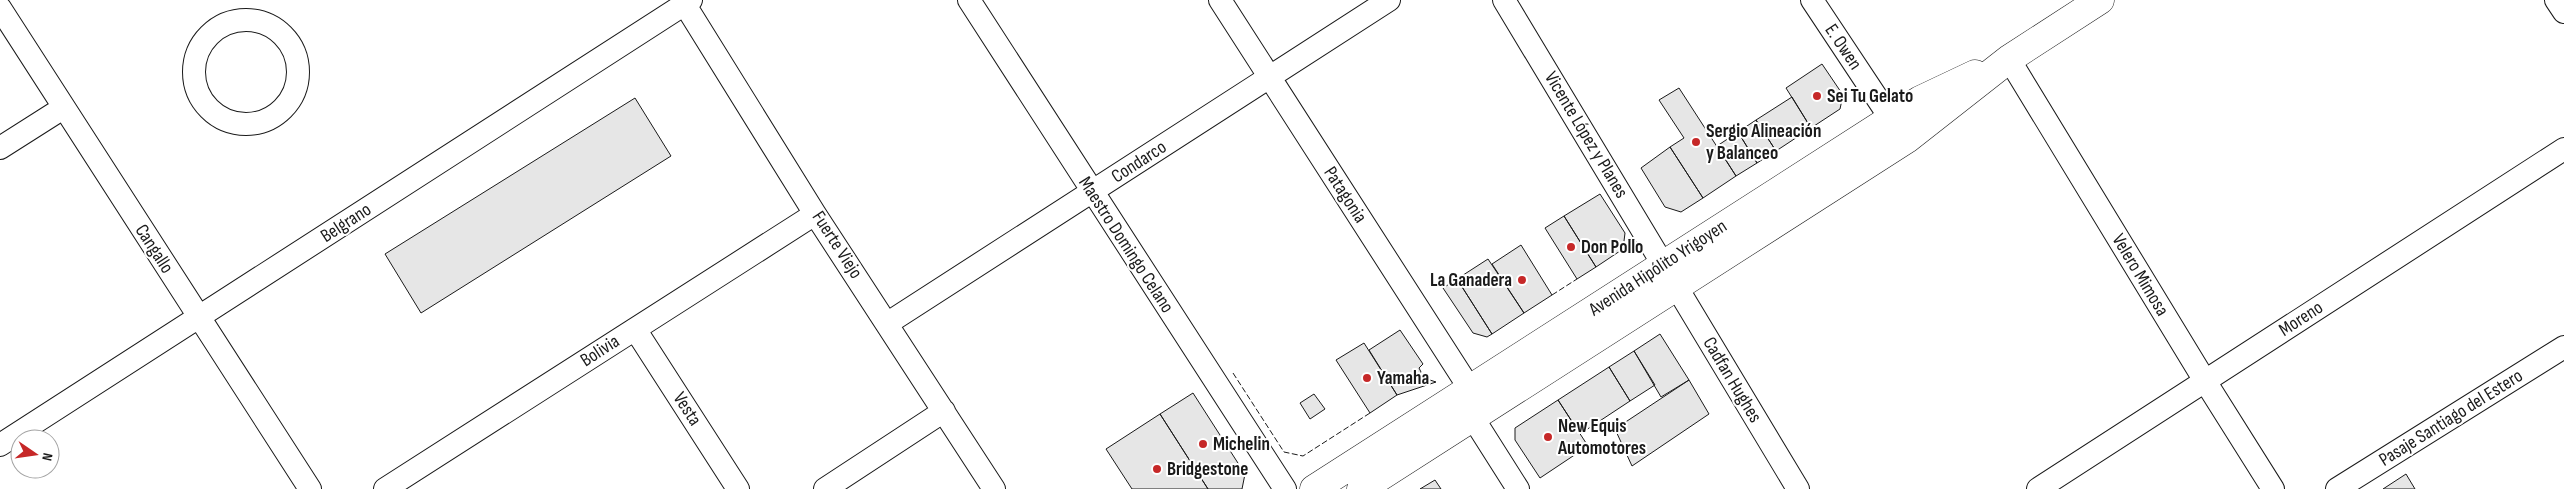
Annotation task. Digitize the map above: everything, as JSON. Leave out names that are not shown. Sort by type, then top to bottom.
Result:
[{"type":"main road","name":"Avenida Hipólito Yrigoyen","points":[[1314,489],[1470,389],[1907,139],[2008,59],[2100,0]]},
{"type":"main road","name":"Avenida Hipólito Yrigoyen","points":[[1362,489],[1472,418],[1669,274],[1891,119],[1938,90],[2008,59]]},
{"type":"street","name":"Maestro Domingo Celano","points":[[969,0],[1285,489]]},
{"type":"street","name":"Patagonia","points":[[1220,0],[1470,389]]},
{"type":"street","name":"Condarco","points":[[888,323],[1389,0]]},
{"type":"street","name":"Vicente López y Planes","points":[[1504,0],[1669,274]]},
{"type":"street","name":"E. Owen","points":[[1812,0],[1891,119]]},
{"type":"street","points":[[2556,0],[2564,12]]},
{"type":"street","name":"Fuerte Viejo","points":[[686,1],[815,214],[888,323],[994,489]]},
{"type":"street","name":"Belgrano","points":[[0,445],[686,1]]},
{"type":"street","name":"Cangallo","points":[[0,8],[310,489]]},
{"type":"street","points":[[253,10],[283,35],[293,49],[298,66],[297,85],[290,101],[277,114],[261,122],[243,124],[227,120],[213,112],[202,100],[196,85],[195,68],[198,52],[207,38],[227,24],[253,10]]},
{"type":"street","name":"Velero Mimosa","points":[[2008,59],[2205,381],[2274,489]]},
{"type":"street","points":[[0,148],[63,108]]},
{"type":"street","name":"Moreno","points":[[2042,488],[2564,149]]},
{"type":"street","name":"Bolivia","points":[[385,489],[815,214]]},
{"type":"street","name":"Cadfan Hughes","points":[[1669,274],[1798,489]]},
{"type":"street","name":"Vesta","points":[[636,329],[738,489]]},
{"type":"street","name":"Pasaje Santiago del Estero","points":[[2337,489],[2564,347]]},
{"type":"street","points":[[825,489],[944,411]]},
{"type":"street","points":[[1472,418],[1518,489]]},
{"type":"building","name":"Sei Tu Gelato","points":[[1822,64],[1843,95],[1840,109],[1811,128],[1786,88]]},
{"type":"building","name":"Sergio Alineación y Balanceo","points":[[1679,88],[1736,176],[1703,198],[1670,147],[1684,138],[1659,100]]},
{"type":"building","points":[[1792,97],[1811,128],[1776,151],[1756,120]]},
{"type":"building","points":[[635,98],[671,156],[421,313],[385,254]]},
{"type":"building","points":[[1756,120],[1776,151],[1757,163],[1738,132]]},
{"type":"building","points":[[1738,132],[1757,163],[1736,176],[1717,146]]},
{"type":"building","points":[[1670,147],[1703,198],[1681,212],[1665,207],[1641,168]]},
{"type":"building","points":[[1600,194],[1625,233],[1623,249],[1596,267],[1564,216]]},
{"type":"building","name":"Don Pollo","points":[[1564,216],[1596,267],[1577,279],[1545,228]]},
{"type":"building","name":"La Ganadera","points":[[1521,245],[1552,295],[1524,313],[1492,264]]},
{"type":"building","points":[[1488,259],[1524,313],[1492,334],[1457,279]]},
{"type":"building","points":[[1457,279],[1492,334],[1487,337],[1473,333],[1443,288]]},
{"type":"building","points":[[1400,330],[1423,364],[1419,368],[1421,372],[1418,376],[1436,382],[1397,395],[1369,350]]},
{"type":"building","points":[[1660,334],[1689,380],[1661,397],[1634,351]]},
{"type":"building","name":"Yamaha","points":[[1364,343],[1397,395],[1370,413],[1336,360]]},
{"type":"building","points":[[1634,351],[1655,385],[1630,401],[1609,367]]},
{"type":"building","points":[[1609,367],[1630,401],[1580,434],[1558,400]]},
{"type":"building","points":[[1689,380],[1709,414],[1632,466],[1615,429]]},
{"type":"building","name":"Michelin","points":[[1193,393],[1245,474],[1242,489],[1208,489],[1160,414]]},
{"type":"building","points":[[1314,394],[1325,409],[1310,419],[1300,403]]},
{"type":"building","name":"New Equis Automotores","points":[[1558,400],[1588,446],[1540,478],[1515,440],[1515,428]]},
{"type":"building","name":"Bridgestone","points":[[1160,414],[1208,489],[1132,489],[1106,449]]},
{"type":"building","points":[[2406,474],[2415,489],[2383,489]]},
{"type":"building","points":[[1435,480],[1441,489],[1420,489]]},
{"type":"fence","points":[[1552,295],[1577,279]]},
{"type":"fence","points":[[1233,373],[1284,452],[1303,456],[1370,413]]},
{"type":"place","name":"Sei Tu Gelato","points":[[1817,96]]},
{"type":"place","name":"Sergio Alineación y Balanceo","points":[[1696,142]]},
{"type":"place","name":"Don Pollo","points":[[1571,247]]},
{"type":"place","name":"La Ganadera","points":[[1522,280]]},
{"type":"place","name":"Yamaha","points":[[1367,378]]},
{"type":"place","name":"New Equis Automotores","points":[[1548,437]]},
{"type":"place","name":"Michelin","points":[[1203,444]]},
{"type":"place","name":"Bridgestone","points":[[1157,469]]}]
